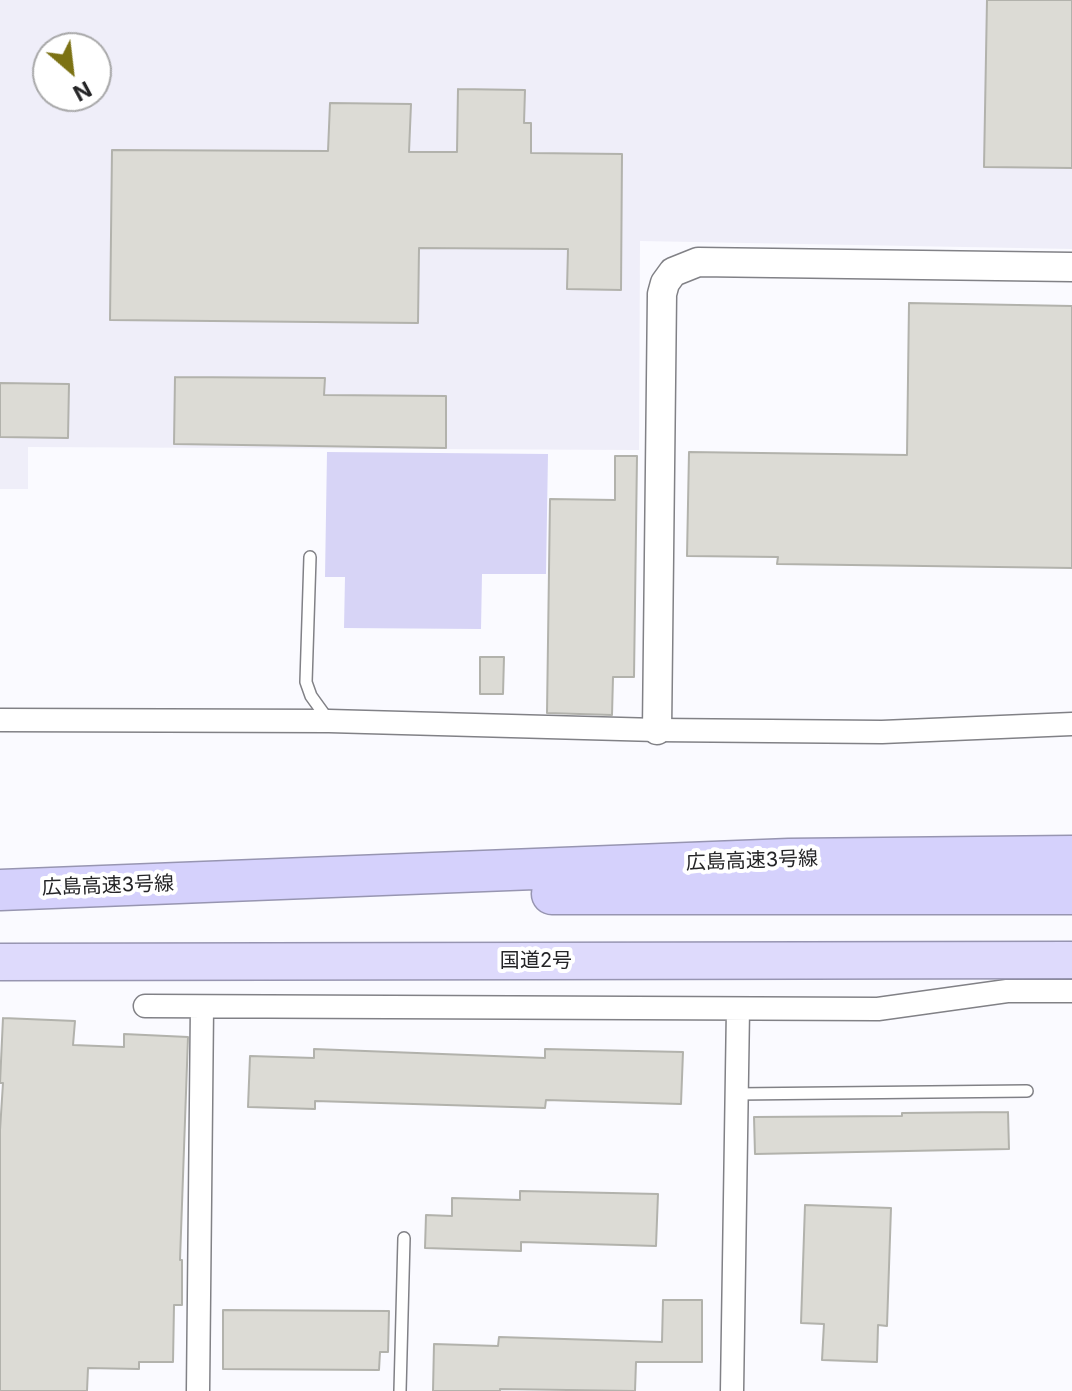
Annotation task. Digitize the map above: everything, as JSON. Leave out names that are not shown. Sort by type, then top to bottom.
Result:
[{"type":"highway","name":"広島高速3号線","points":[[16,889],[789,859],[1072,856]]},
{"type":"highway","name":"広島高速3号線","points":[[16,889],[1072,894]]},
{"type":"highway","name":"国道2号","points":[[0,962],[1072,960]]},
{"type":"street","points":[[657,730],[662,294],[673,272],[698,262],[1072,267]]},
{"type":"street","points":[[0,720],[329,721],[657,730],[882,732],[1072,724]]},
{"type":"street","points":[[145,1006],[878,1009],[1007,991],[1072,991]]},
{"type":"street","points":[[198,1391],[202,1007]]},
{"type":"street","points":[[732,1391],[738,1009]]},
{"type":"lane","points":[[310,557],[306,682],[311,696],[329,721]]},
{"type":"lane","points":[[736,1094],[1027,1091]]},
{"type":"lane","points":[[400,1391],[404,1238]]},
{"type":"shaded area","points":[[0,0],[1072,0],[1072,249],[640,241],[639,450],[28,447],[28,489],[0,489]]},
{"type":"shaded area","points":[[327,452],[548,454],[546,574],[482,574],[481,629],[344,628],[345,577],[325,577]]},
{"type":"building","points":[[987,0],[1072,0],[1072,168],[984,167]]},
{"type":"building","points":[[458,89],[525,90],[524,123],[531,123],[531,153],[622,154],[621,290],[567,289],[568,249],[419,248],[418,323],[110,320],[112,150],[328,151],[330,103],[411,104],[409,152],[457,152]]},
{"type":"building","points":[[909,303],[1072,306],[1072,568],[777,564],[778,557],[687,556],[689,452],[907,455]]},
{"type":"building","points":[[175,377],[325,378],[324,395],[446,396],[446,448],[174,444]]},
{"type":"building","points":[[0,383],[69,384],[68,438],[0,437]]},
{"type":"building","points":[[615,456],[637,456],[634,677],[613,677],[612,715],[547,713],[550,499],[615,500]]},
{"type":"building","points":[[480,657],[504,657],[503,694],[480,694]]},
{"type":"building","points":[[3,1018],[75,1021],[73,1045],[124,1047],[124,1034],[188,1037],[180,1260],[182,1305],[174,1305],[173,1362],[139,1362],[139,1369],[88,1368],[87,1391],[0,1391],[0,1130],[3,1083],[0,1083]]},
{"type":"building","points":[[314,1049],[545,1058],[545,1049],[683,1052],[681,1104],[546,1100],[545,1108],[315,1101],[315,1109],[248,1107],[250,1056],[314,1058]]},
{"type":"building","points":[[1008,1112],[1009,1149],[755,1154],[754,1117]]},
{"type":"building","points":[[520,1191],[658,1194],[656,1246],[521,1242],[521,1251],[425,1248],[426,1215],[452,1216],[452,1198],[520,1200]]},
{"type":"building","points":[[805,1205],[891,1208],[887,1326],[878,1325],[877,1362],[822,1360],[824,1324],[801,1323]]},
{"type":"building","points":[[663,1300],[702,1300],[702,1362],[636,1362],[635,1391],[433,1391],[434,1344],[498,1346],[499,1337],[662,1342]]},
{"type":"building","points":[[223,1310],[389,1311],[388,1352],[380,1352],[379,1370],[223,1369]]}]
